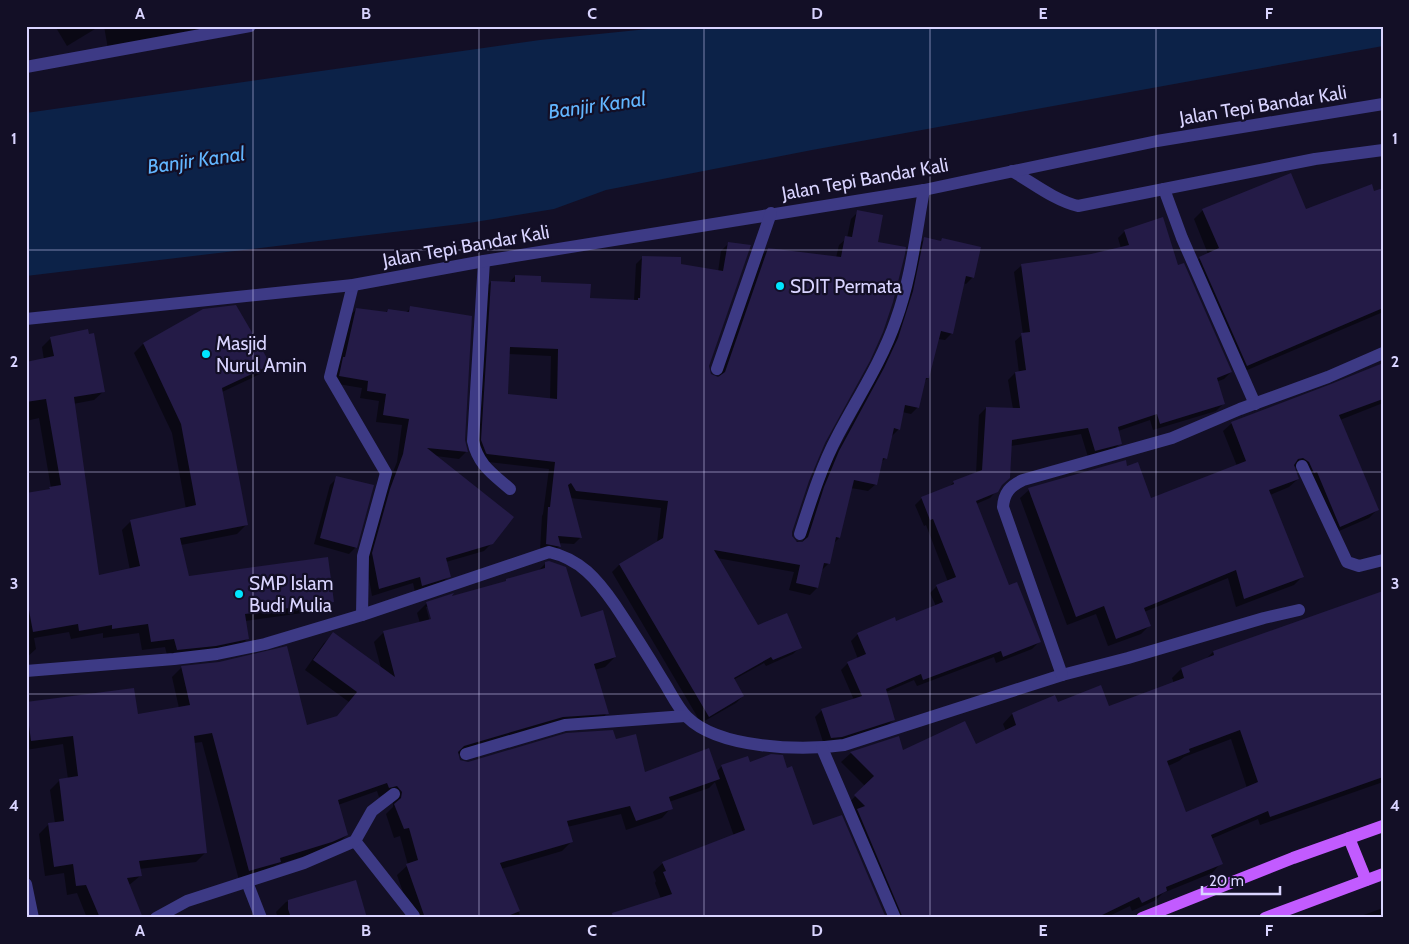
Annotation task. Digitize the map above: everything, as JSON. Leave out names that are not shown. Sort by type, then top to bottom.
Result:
[{"type":"main road","points":[[1142,918],[1383,826]]},
{"type":"main road","points":[[1349,838],[1366,880]]},
{"type":"main road","points":[[1265,918],[1383,874]]},
{"type":"street","points":[[26,67],[250,26]]},
{"type":"street","name":"Jalan Tepi Bandar Kali","points":[[26,319],[353,285],[771,213],[924,190],[1157,141],[1383,104]]},
{"type":"street","points":[[1012,171],[1068,204],[1078,206],[1315,159],[1383,150]]},
{"type":"street","points":[[1164,189],[1186,246],[1255,404]]},
{"type":"street","points":[[800,534],[820,473],[862,394],[896,320],[905,287],[924,190]]},
{"type":"street","points":[[717,369],[771,213]]},
{"type":"street","points":[[484,261],[473,441],[481,463],[510,489]]},
{"type":"street","points":[[353,285],[330,378],[386,473],[363,556],[362,615]]},
{"type":"street","points":[[1062,675],[1003,507],[1008,490],[1014,484],[1023,480],[1172,438],[1328,377],[1383,353]]},
{"type":"street","points":[[1302,466],[1347,562],[1359,566],[1383,560]]},
{"type":"street","points":[[26,671],[217,654],[265,644],[362,615],[549,552],[565,556],[578,563],[608,594],[686,716],[708,731],[751,745],[822,748],[844,745],[1062,675],[1128,658],[1264,618],[1299,610]]},
{"type":"street","points":[[466,754],[565,725],[686,716]]},
{"type":"street","points":[[822,748],[895,918]]},
{"type":"street","points":[[156,918],[187,901],[304,863],[355,841],[372,811],[394,794]]},
{"type":"street","points":[[355,841],[414,916]]},
{"type":"street","points":[[247,882],[261,918]]},
{"type":"street","points":[[26,884],[33,918]]},
{"type":"water","name":"Banjir Kanal","points":[[677,26],[1383,26],[1383,46],[812,150],[606,190],[554,209],[469,223],[26,276],[26,113],[540,40]]},
{"type":"building","points":[[1291,173],[1306,209],[1372,184],[1374,191],[1383,188],[1383,308],[1247,366],[1199,257],[1219,248],[1202,209]]},
{"type":"building","points":[[857,210],[883,215],[878,242],[906,247],[905,254],[883,332],[870,361],[825,443],[809,481],[792,532],[792,536],[797,542],[802,542],[808,537],[824,487],[839,451],[898,338],[913,291],[924,237],[941,241],[942,238],[981,247],[974,278],[966,276],[953,334],[941,331],[929,378],[926,378],[919,408],[905,405],[900,430],[894,428],[887,459],[883,458],[877,485],[854,480],[840,538],[836,537],[830,564],[824,563],[818,588],[796,583],[800,565],[714,550],[758,625],[787,613],[802,648],[773,660],[771,657],[734,678],[744,696],[709,717],[619,564],[663,538],[668,501],[576,491],[571,483],[568,485],[582,538],[558,536],[561,547],[546,544],[548,507],[550,507],[555,462],[486,453],[481,440],[491,281],[515,282],[515,275],[541,276],[541,282],[591,284],[590,298],[638,300],[640,298],[642,256],[681,257],[681,264],[723,271],[728,242],[751,245],[709,366],[711,374],[718,377],[725,372],[768,248],[841,257],[845,236],[852,237]],"holes":[[[510,347],[558,349],[557,399],[508,394]]]},
{"type":"building","points":[[1163,217],[1178,265],[1184,263],[1232,372],[1217,378],[1225,404],[1160,424],[1157,414],[1118,427],[1122,444],[1095,451],[1088,428],[1012,440],[1010,478],[1002,485],[998,492],[976,501],[1009,585],[1017,582],[1041,642],[1003,657],[1001,651],[923,680],[921,674],[886,689],[895,720],[842,737],[831,738],[821,709],[862,696],[847,662],[866,654],[857,633],[895,617],[896,621],[943,602],[936,585],[956,577],[933,519],[930,520],[921,497],[954,484],[953,481],[982,470],[986,407],[1020,408],[1015,372],[1026,370],[1021,333],[1030,332],[1021,264],[1091,254],[1129,245],[1124,230]]},
{"type":"building","points":[[236,305],[271,365],[222,388],[248,525],[180,538],[189,576],[328,557],[334,602],[245,614],[249,639],[216,646],[177,650],[174,639],[151,642],[148,624],[112,629],[112,625],[79,631],[78,624],[33,632],[26,594],[26,493],[61,485],[46,399],[26,402],[26,362],[54,356],[50,337],[88,329],[89,334],[94,333],[105,392],[74,397],[99,575],[140,566],[130,520],[196,505],[181,424],[143,343],[203,309]]},
{"type":"building","points":[[410,306],[472,316],[465,440],[468,452],[427,448],[514,517],[493,544],[446,558],[451,577],[422,586],[420,577],[379,589],[372,553],[390,489],[403,454],[409,419],[383,415],[386,394],[367,391],[368,381],[339,376],[356,308],[387,312],[388,309],[409,312]]},
{"type":"building","points":[[1383,363],[1383,399],[1339,415],[1379,510],[1340,527],[1317,472],[1314,473],[1309,462],[1303,458],[1298,459],[1294,465],[1299,479],[1269,490],[1304,577],[1244,599],[1236,570],[1144,608],[1151,626],[1116,639],[1104,606],[1076,617],[1028,488],[1126,460],[1127,466],[1138,462],[1151,498],[1246,461],[1231,422]]},
{"type":"building","name":"SMP Islam Budi Mulia","points":[[336,476],[374,485],[357,548],[320,538]]},
{"type":"building","points":[[549,561],[566,567],[581,617],[603,610],[616,657],[594,664],[609,714],[563,717],[464,746],[458,752],[460,760],[468,762],[566,733],[613,730],[616,739],[636,734],[645,772],[709,748],[720,779],[669,797],[673,809],[636,821],[630,806],[567,821],[573,842],[500,863],[520,911],[503,918],[425,918],[406,864],[418,860],[409,828],[404,829],[394,804],[401,798],[402,792],[397,786],[389,788],[387,783],[338,800],[348,835],[332,842],[280,858],[281,862],[249,871],[212,733],[194,736],[207,853],[139,861],[142,876],[127,878],[143,918],[100,918],[86,885],[76,886],[73,864],[54,867],[48,823],[64,821],[59,779],[78,776],[73,736],[31,741],[26,702],[134,688],[138,714],[190,705],[181,666],[219,662],[287,646],[307,725],[337,716],[357,692],[313,660],[333,632],[395,677],[383,631],[431,619],[426,602],[454,593],[452,596],[506,581],[506,579],[545,568],[545,562]]},
{"type":"building","points":[[1383,591],[1383,777],[1270,817],[1268,811],[1211,835],[1223,864],[1166,887],[1167,891],[1142,903],[1139,897],[1096,918],[903,918],[857,809],[865,806],[854,795],[874,776],[850,752],[899,736],[903,750],[965,721],[976,744],[1016,725],[1012,713],[1055,695],[1058,702],[1101,685],[1109,706],[1184,678],[1181,668],[1214,655],[1213,651]],"holes":[[[1240,730],[1258,782],[1186,812],[1167,761],[1190,752],[1189,749]]]},
{"type":"building","points":[[771,754],[783,755],[787,768],[792,766],[813,825],[842,815],[886,918],[613,918],[612,913],[672,894],[663,872],[666,871],[662,862],[745,830],[721,765],[748,756],[750,762]]},
{"type":"building","points":[[356,880],[367,918],[291,918],[288,900]]},
{"type":"place","name":"SDIT Permata","points":[[780,286]]},
{"type":"place","name":"Masjid Nurul Amin","points":[[206,354]]},
{"type":"place","name":"SMP Islam Budi Mulia","points":[[239,594]]}]
